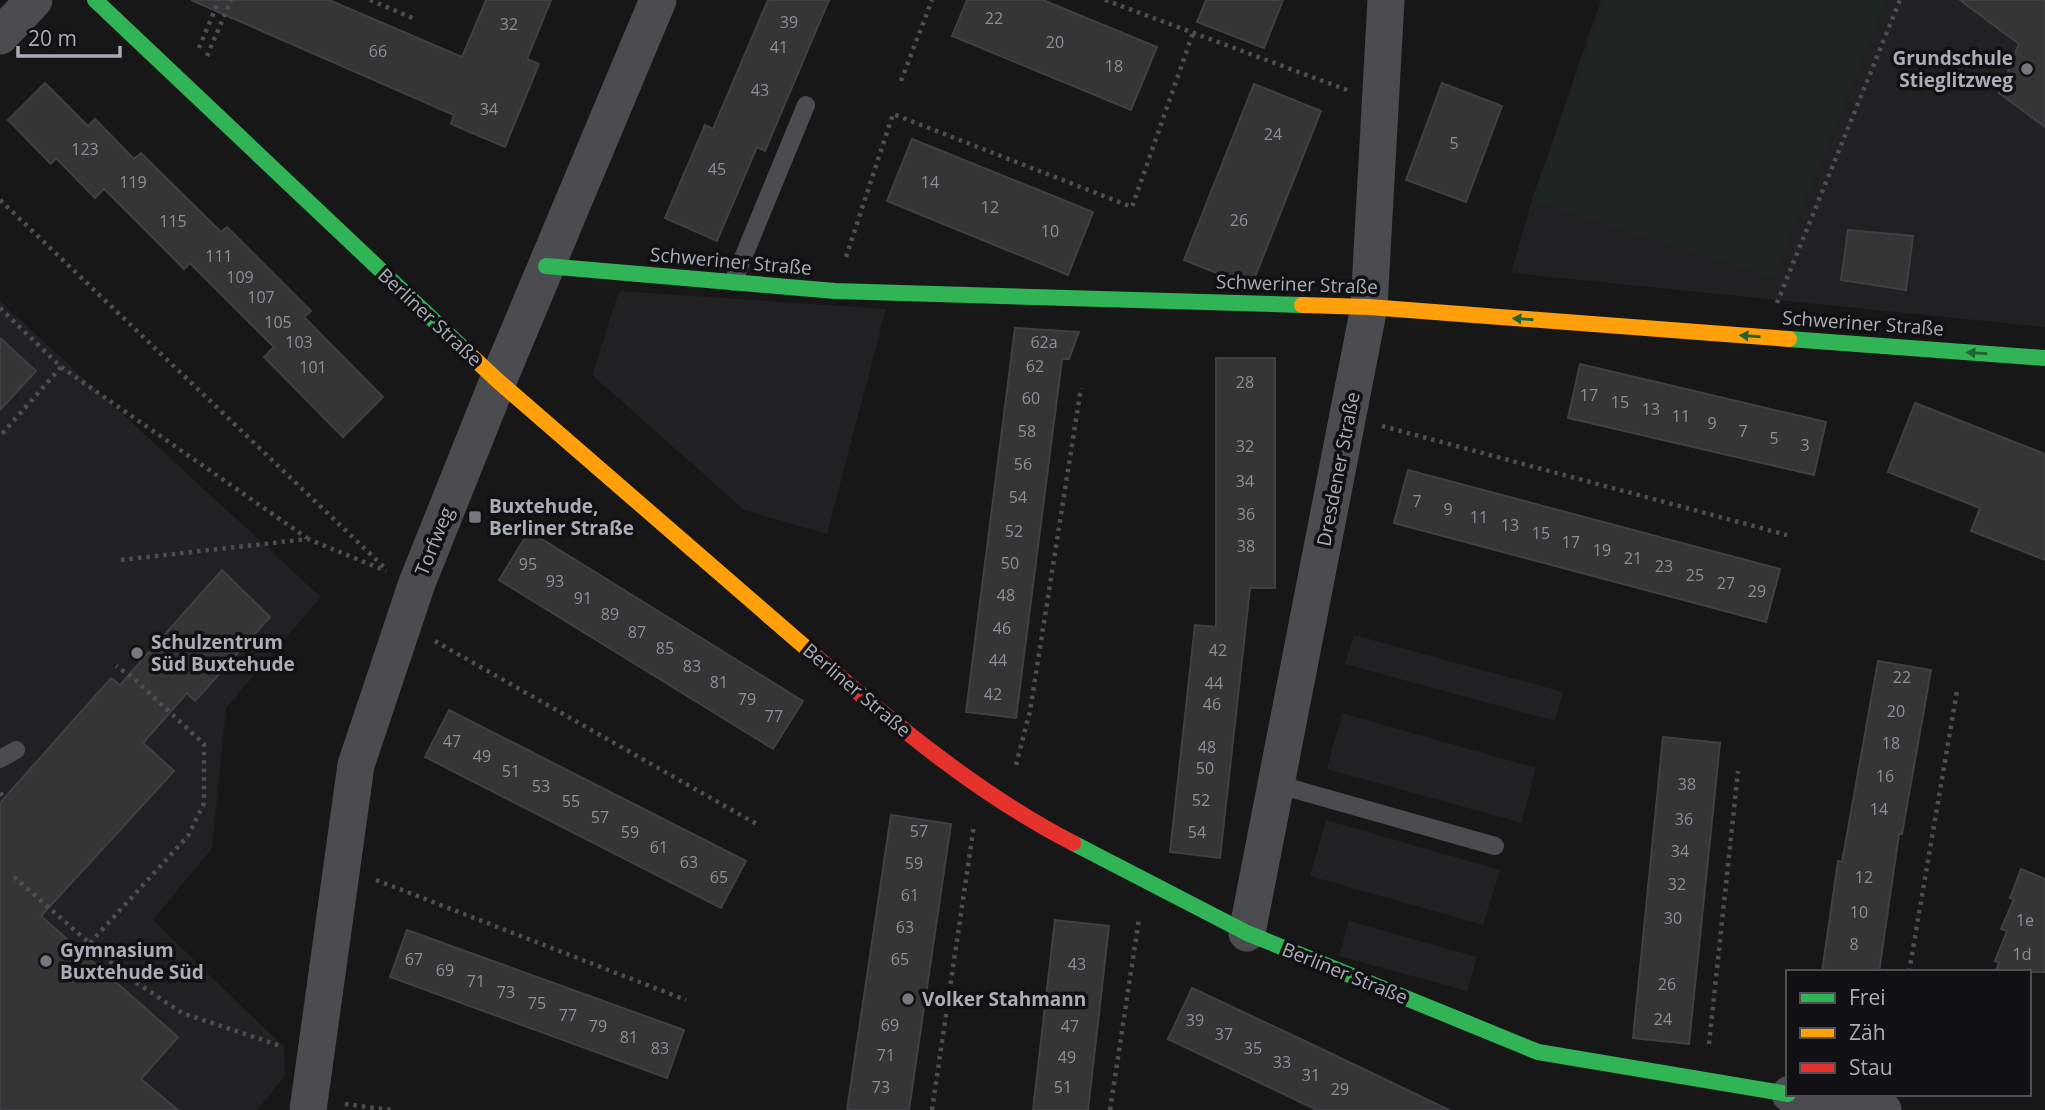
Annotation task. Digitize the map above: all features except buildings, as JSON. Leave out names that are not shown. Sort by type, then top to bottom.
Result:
[{"type":"street","points":[[0,36],[34,0]]},
{"type":"street","name":"Berliner Straße","points":[[95,0],[498,381],[879,711],[980,786],[1042,827],[1247,933],[1538,1052],[1786,1093]]},
{"type":"street","name":"Torfweg","points":[[308,1106],[356,765],[417,583],[498,381],[658,0]]},
{"type":"street","name":"Dresdener Straße","points":[[1247,933],[1369,307],[1387,0]]},
{"type":"street","name":"Schweriner Straße","points":[[546,266],[835,291],[1369,307],[2045,358]]},
{"type":"street","name":"Berliner Straße","points":[[1801,1096],[1883,1110]]},
{"type":"lane","points":[[733,282],[806,105]]},
{"type":"lane","points":[[0,759],[16,750]]},
{"type":"lane","points":[[1276,784],[1495,846]]},
{"type":"path","points":[[187,88],[219,0]]},
{"type":"path","points":[[187,88],[231,0]]},
{"type":"path","points":[[370,0],[415,19]]},
{"type":"path","points":[[901,81],[932,0]]},
{"type":"path","points":[[1105,0],[1381,103]]},
{"type":"path","points":[[1764,337],[1900,0]]},
{"type":"path","points":[[835,291],[893,114],[1132,207],[1193,33]]},
{"type":"path","points":[[0,200],[389,572],[308,539],[61,367],[0,308]]},
{"type":"path","points":[[0,436],[61,367]]},
{"type":"path","points":[[1005,803],[1030,711],[1081,388]]},
{"type":"path","points":[[1348,417],[1787,535]]},
{"type":"path","points":[[121,560],[308,539]]},
{"type":"path","points":[[403,623],[760,826]]},
{"type":"path","points":[[90,943],[188,836],[204,803],[204,744],[132,677],[116,666]]},
{"type":"path","points":[[1909,970],[1957,691]]},
{"type":"path","points":[[1706,1080],[1738,771]]},
{"type":"path","points":[[932,1110],[980,786]]},
{"type":"path","points":[[0,793],[5,798]]},
{"type":"path","points":[[342,867],[686,1000]]},
{"type":"path","points":[[14,877],[128,977],[183,1013],[284,1047],[316,1052]]},
{"type":"path","points":[[1110,1110],[1144,880]]},
{"type":"path","points":[[308,1106],[391,1110]]},
{"type":"shaded area","points":[[1601,0],[2045,0],[2045,327],[1511,273],[1532,200]]},
{"type":"shaded area","points":[[1605,0],[1887,0],[1773,279],[1532,200]]},
{"type":"shaded area","points":[[619,291],[886,309],[827,534],[744,510],[592,375]]},
{"type":"shaded area","name":"Schulzentrum Süd Buxtehude","points":[[0,301],[321,597],[226,708],[212,848],[153,920],[284,1047],[285,1076],[257,1110],[0,1110]]},
{"type":"shaded area","points":[[1354,635],[1563,692],[1555,721],[1345,664]]},
{"type":"shaded area","points":[[1342,713],[1536,768],[1522,823],[1327,769]]},
{"type":"shaded area","points":[[1326,820],[1500,870],[1483,925],[1310,876]]},
{"type":"shaded area","points":[[1349,921],[1477,957],[1467,991],[1339,956]]},
{"type":"traffic: fast","points":[[95,0],[465,350]]},
{"type":"traffic: fast","points":[[546,266],[835,291],[1302,305]]},
{"type":"traffic: fast","points":[[1789,339],[2045,358]]},
{"type":"traffic: fast","points":[[1073,843],[1247,933],[1538,1052],[1786,1094]]},
{"type":"traffic: slow","points":[[1302,305],[1369,307],[1789,339]]},
{"type":"traffic: slow","points":[[465,350],[813,654]]},
{"type":"traffic: jam","points":[[813,654],[905,731],[970,780],[1073,843]]},
{"type":"place","name":"Grundschule Stieglitzweg","points":[[2027,69]]},
{"type":"place","name":"Buxtehude, Berliner Straße","points":[[475,517]]},
{"type":"place","name":"Schulzentrum Süd Buxtehude","points":[[137,653]]},
{"type":"place","name":"Gymnasium Buxtehude Süd","points":[[46,961]]},
{"type":"place","name":"Volker Stahmann","points":[[908,999]]}]
